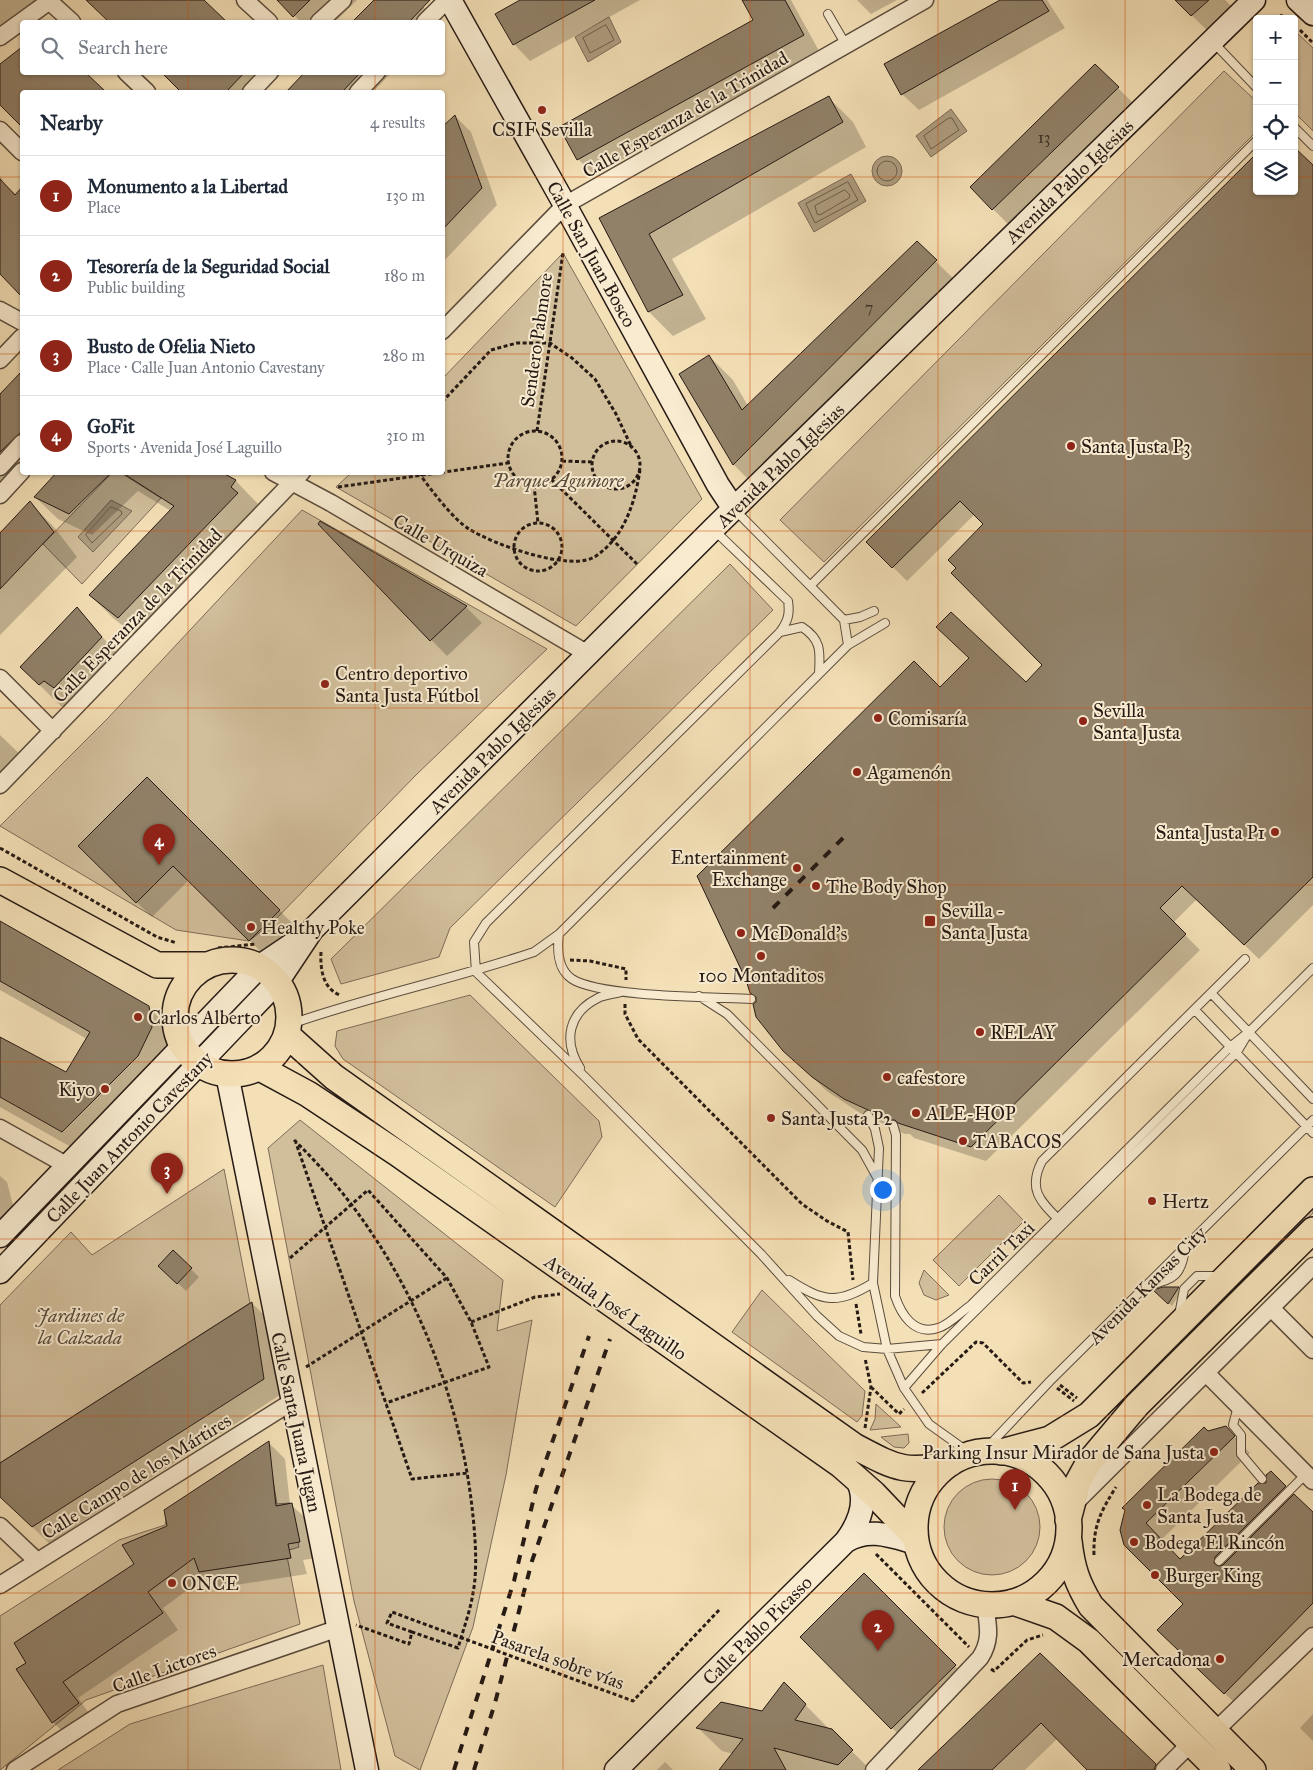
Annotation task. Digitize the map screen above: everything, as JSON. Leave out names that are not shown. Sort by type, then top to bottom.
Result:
[{"type":"main road","name":"Calle San Juan Bosco","points":[[454,2],[718,485],[734,509]]},
{"type":"main road","name":"Avenida Pablo Iglesias","points":[[269,973],[713,529],[1212,41],[1248,3]]},
{"type":"main road","points":[[0,880],[157,965],[175,1004],[175,1027],[191,1056],[212,1071],[227,1074],[244,1073],[260,1068],[276,1054],[289,1030],[286,994],[269,973],[243,960],[210,956],[157,965]]},
{"type":"main road","points":[[175,1004],[186,981],[210,956]]},
{"type":"main road","name":"Calle Juan Antonio Cavestany","points":[[0,1272],[191,1056],[269,973]]},
{"type":"main road","name":"Avenida José Laguillo","points":[[289,1030],[334,1077],[849,1445]]},
{"type":"main road","name":"Calle Juan Antonio Cavestany","points":[[0,1236],[68,1166],[191,1056]]},
{"type":"main road","name":"Avenida José Laguillo","points":[[260,1068],[317,1100],[849,1445]]},
{"type":"main road","name":"Calle Santa Juana Jugan","points":[[227,1074],[367,1770]]},
{"type":"main road","points":[[849,1445],[888,1464],[905,1469],[928,1469],[976,1455],[1050,1439],[1089,1415],[1313,1190]]},
{"type":"main road","points":[[856,1478],[915,1539],[929,1573],[953,1595],[968,1602],[1001,1605],[1034,1593],[1052,1577],[1060,1564],[1078,1482],[1089,1462],[1137,1405],[1313,1230]]},
{"type":"main road","points":[[846,1541],[854,1530],[863,1505],[863,1497],[856,1478],[849,1445]]},
{"type":"main road","points":[[915,1539],[917,1509],[931,1480],[976,1455],[1020,1457],[1040,1468],[1059,1490],[1069,1522],[1072,1564],[1078,1586],[1091,1606],[1253,1770]]},
{"type":"main road","name":"Calle Pablo Picasso","points":[[616,1770],[846,1541],[862,1534],[874,1532],[915,1539]]},
{"type":"main road","points":[[1013,1602],[1056,1617],[1089,1641],[1218,1770]]},
{"type":"street","points":[[23,20],[50,0],[70,20]]},
{"type":"street","points":[[245,0],[267,20]]},
{"type":"street","points":[[321,20],[343,0]]},
{"type":"street","name":"Calle Esperanza de la Trinidad","points":[[445,328],[565,205],[925,0]]},
{"type":"street","points":[[428,20],[454,2]]},
{"type":"street","points":[[0,37],[20,22]]},
{"type":"street","points":[[129,75],[145,90]]},
{"type":"street","points":[[253,90],[267,75]]},
{"type":"street","points":[[360,90],[374,75]]},
{"type":"street","points":[[0,130],[20,150]]},
{"type":"street","points":[[0,310],[20,321]]},
{"type":"street","points":[[0,360],[20,339]]},
{"type":"street","points":[[0,466],[20,444]]},
{"type":"street","points":[[0,495],[20,473]]},
{"type":"street","name":"Calle Esperanza de la Trinidad","points":[[0,785],[296,478]]},
{"type":"street","name":"Calle Urquiza","points":[[296,478],[331,503],[588,654]]},
{"type":"street","points":[[0,678],[53,731]]},
{"type":"street","points":[[0,1128],[68,1166]]},
{"type":"street","points":[[1069,1522],[1206,1373],[1313,1266]]},
{"type":"street","points":[[1271,1308],[1313,1350]]},
{"type":"street","points":[[1206,1373],[1310,1478]]},
{"type":"street","name":"Calle Campo de los Mártires","points":[[0,1585],[293,1402]]},
{"type":"street","points":[[0,1526],[37,1561]]},
{"type":"street","points":[[874,1770],[984,1653],[989,1635],[985,1604]]},
{"type":"street","name":"Calle Lictores","points":[[15,1770],[116,1704],[338,1623]]},
{"type":"street","points":[[1214,1732],[1313,1636]]},
{"type":"street","points":[[1164,1770],[1190,1744]]},
{"type":"lane","points":[[828,14],[846,46]]},
{"type":"lane","points":[[1212,41],[1253,84]]},
{"type":"lane","points":[[1298,131],[1313,146]]},
{"type":"lane","points":[[811,585],[1253,144]]},
{"type":"lane","points":[[734,509],[844,620],[848,645]]},
{"type":"lane","points":[[713,529],[788,601],[790,613],[780,632],[486,923],[474,942],[476,972],[586,1078],[781,1275],[816,1316],[839,1336],[863,1347],[887,1349],[942,1344]]},
{"type":"lane","points":[[844,620],[860,617],[874,611]]},
{"type":"lane","points":[[289,1030],[330,1010],[476,972],[534,952],[559,934],[848,645],[885,623]]},
{"type":"lane","points":[[780,632],[802,627],[813,635],[820,648],[819,674]]},
{"type":"lane","points":[[559,934],[557,951],[562,968],[571,978],[582,983],[625,991],[751,999]]},
{"type":"lane","points":[[1061,1222],[1042,1203],[1035,1189],[1036,1174],[1042,1161],[1245,959]]},
{"type":"lane","points":[[904,1388],[942,1344],[1061,1222],[1237,1052],[1248,1032],[1313,968]]},
{"type":"lane","points":[[586,1078],[573,1057],[569,1036],[577,1013],[598,998],[625,991]]},
{"type":"lane","points":[[1211,993],[1313,1099]]},
{"type":"lane","points":[[699,996],[727,1014],[862,1150],[878,1179]]},
{"type":"lane","points":[[1195,1010],[1313,1133]]},
{"type":"lane","name":"Carril Taxi","points":[[893,1125],[896,1136],[894,1296],[901,1313],[911,1324],[925,1329],[938,1328],[971,1305],[1061,1222],[1230,1047],[1248,1032]]},
{"type":"lane","points":[[868,1115],[875,1129],[879,1148],[873,1283],[887,1349],[904,1388],[929,1424],[976,1455]]},
{"type":"lane","name":"Avenida Kansas City","points":[[976,1455],[1313,1120]]},
{"type":"lane","points":[[1148,1285],[1167,1282],[1183,1266],[1185,1248]]},
{"type":"lane","points":[[781,1275],[815,1296],[833,1299],[855,1294],[873,1283]]},
{"type":"lane","points":[[1238,1406],[1233,1425],[1241,1435],[1241,1454],[1262,1479]]},
{"type":"lane","points":[[1219,1561],[1310,1478]]},
{"type":"path","points":[[1280,15],[1299,12],[1313,43]]},
{"type":"path","name":"Sendero Pabmore","points":[[537,431],[563,253]]},
{"type":"path","points":[[422,475],[433,493],[468,529],[536,557],[580,560],[595,556],[627,520],[636,498],[640,462],[616,414],[595,379],[572,358],[550,343],[517,343],[491,350],[445,399]]},
{"type":"path","points":[[537,431],[552,437],[560,447],[562,461],[558,472],[551,479],[534,485],[516,477],[508,463],[509,449],[514,441],[527,432],[537,431]]},
{"type":"path","points":[[632,448],[626,444],[610,442],[598,450],[592,462],[592,468],[598,482],[611,489],[619,489],[632,483],[640,470]]},
{"type":"path","points":[[562,461],[592,462]]},
{"type":"path","points":[[445,471],[508,463]]},
{"type":"path","points":[[336,487],[414,475]]},
{"type":"path","points":[[551,479],[638,564]]},
{"type":"path","points":[[534,485],[538,523]]},
{"type":"path","points":[[538,523],[548,525],[560,536],[562,544],[558,559],[547,569],[533,570],[520,562],[514,549],[521,530],[538,523]]},
{"type":"path","points":[[0,848],[158,937],[184,945]]},
{"type":"path","points":[[309,933],[321,945],[320,965],[326,983],[333,992],[343,996]]},
{"type":"path","points":[[210,956],[231,948],[258,944],[264,940]]},
{"type":"path","points":[[560,959],[590,961],[626,969],[625,1014],[638,1039],[802,1204],[827,1221],[848,1232],[855,1294],[871,1387],[849,1445]]},
{"type":"path","points":[[338,1623],[409,1644],[412,1632],[458,1648],[474,1592],[475,1532],[468,1473],[444,1382],[412,1300],[383,1248],[352,1204],[312,1157],[294,1140],[412,1479],[468,1473]]},
{"type":"path","points":[[290,1258],[368,1190],[446,1278],[471,1322],[489,1366],[386,1403]]},
{"type":"path","points":[[301,1367],[306,1368],[446,1278]]},
{"type":"path","points":[[471,1322],[535,1297],[563,1294]]},
{"type":"path","points":[[928,1388],[976,1342],[984,1343],[1024,1382],[1030,1383],[1035,1379]]},
{"type":"path","points":[[1054,1386],[1078,1401],[1060,1385]]},
{"type":"path","points":[[871,1387],[899,1414]]},
{"type":"path","points":[[1094,1563],[1094,1534],[1102,1508],[1118,1484]]},
{"type":"path","points":[[870,1547],[970,1648]]},
{"type":"path","name":"Pasarela sobre vías","points":[[412,1632],[387,1623],[392,1612],[633,1701],[720,1609]]},
{"type":"path","points":[[994,1672],[1027,1640],[1050,1633]]},
{"type":"green space","points":[[1298,34],[1313,48],[1313,131],[1298,116]]},
{"type":"green space","points":[[1224,71],[1253,98],[1253,135],[824,562],[780,520]]},
{"type":"green space","name":"Parque Agumore","points":[[563,253],[702,499],[576,626],[336,487],[349,475],[445,475],[445,376]]},
{"type":"green space","points":[[110,475],[124,475],[161,498],[82,584],[43,544]]},
{"type":"green space","name":"Centro deportivo Santa Justa Fútbol","points":[[302,510],[547,649],[416,775],[272,923],[249,941],[176,930],[0,826],[108,718]]},
{"type":"green space","points":[[730,564],[773,610],[450,928],[439,957],[341,984],[331,959]]},
{"type":"green space","points":[[470,995],[599,1121],[602,1137],[555,1207],[343,1059],[335,1046],[337,1031]]},
{"type":"green space","points":[[300,1120],[503,1280],[497,1331],[532,1320],[506,1475],[473,1627],[420,1770],[395,1756],[354,1601],[268,1148]]},
{"type":"green space","name":"Jardines de la Calzada","points":[[224,1169],[250,1303],[0,1463],[0,1305],[71,1232],[92,1255]]},
{"type":"green space","points":[[999,1195],[1024,1221],[959,1286],[933,1260]]},
{"type":"green space","points":[[1313,1206],[1313,1213],[1178,1350],[1174,1347]]},
{"type":"green space","points":[[924,1270],[949,1295],[936,1300],[924,1295],[919,1283]]},
{"type":"green space","points":[[762,1290],[865,1391],[862,1416],[857,1422],[732,1332]]},
{"type":"green space","points":[[876,1404],[901,1427],[870,1430],[875,1419]]},
{"type":"green space","points":[[908,1434],[909,1443],[904,1448],[894,1447],[881,1437]]},
{"type":"green space","name":"ONCE","points":[[267,1445],[277,1504],[290,1503],[299,1547],[286,1551],[300,1624],[86,1700],[0,1770],[0,1616],[119,1540],[165,1525],[168,1510]]},
{"type":"green space","points":[[992,1479],[1010,1483],[1026,1493],[1036,1509],[1040,1527],[1036,1545],[1026,1561],[1010,1571],[992,1575],[974,1571],[958,1561],[948,1545],[944,1527],[948,1509],[958,1493],[974,1483]]},
{"type":"green space","points":[[323,1665],[341,1770],[58,1770],[130,1724]]},
{"type":"water","points":[[609,17],[621,42],[588,62],[575,37]]},
{"type":"water","points":[[951,109],[967,131],[931,157],[916,136]]},
{"type":"water","points":[[887,156],[898,160],[902,171],[898,182],[887,186],[876,182],[872,171],[876,160]]},
{"type":"water","points":[[851,174],[866,201],[814,232],[798,203]]},
{"type":"water","points":[[111,500],[132,511],[93,552],[78,537]]},
{"type":"building","points":[[86,0],[204,0],[225,20],[107,20]]},
{"type":"building","points":[[277,0],[310,0],[293,17]]},
{"type":"building","points":[[374,0],[430,0],[411,20],[354,20]]},
{"type":"building","points":[[520,0],[595,0],[513,45],[495,14]]},
{"type":"building","points":[[742,0],[785,0],[804,35],[577,160],[559,127],[753,20]]},
{"type":"building","points":[[1000,0],[1042,0],[1049,11],[901,95],[884,64]]},
{"type":"building","points":[[1175,0],[1209,0],[1191,16]]},
{"type":"building","points":[[20,49],[20,75],[88,75],[104,90],[20,90],[20,125],[0,105],[0,64]]},
{"type":"building","points":[[1095,64],[1119,87],[992,210],[970,187]]},
{"type":"building","points":[[164,75],[242,75],[228,90],[179,90]]},
{"type":"building","points":[[302,75],[358,75],[344,90],[288,90]]},
{"type":"building","points":[[829,96],[843,122],[649,234],[683,295],[648,312],[599,218]]},
{"type":"building","points":[[455,115],[482,188],[445,227],[445,124]]},
{"type":"building","name":"Sevilla Santa Justa","points":[[1298,151],[1313,165],[1313,877],[1244,945],[1182,886],[1160,908],[1186,934],[971,1147],[898,1123],[895,1120],[890,1120],[844,1099],[812,1077],[783,1051],[756,1017],[753,1004],[756,1002],[756,997],[750,993],[746,980],[697,876],[914,661],[940,687],[969,658],[936,627],[951,612],[1026,682],[1042,665],[951,573],[956,568],[948,560],[983,524],[960,501],[892,568],[866,542],[1253,157],[1253,195],[1298,195]]},
{"type":"building","points":[[0,179],[15,195],[20,189],[20,295],[0,274]]},
{"type":"building","points":[[917,241],[937,260],[733,465],[679,374],[709,355],[742,410]]},
{"type":"building","points":[[20,373],[20,433],[0,452],[0,394]]},
{"type":"building","points":[[54,475],[109,475],[69,514],[34,497]]},
{"type":"building","points":[[126,475],[227,475],[236,480],[231,487],[238,493],[118,618],[89,595],[174,506]]},
{"type":"building","points":[[30,501],[54,532],[0,589],[0,533]]},
{"type":"building","points":[[320,521],[467,606],[430,641],[318,524]]},
{"type":"building","points":[[77,607],[102,637],[54,688],[44,681],[39,685],[20,667]]},
{"type":"building","points":[[147,777],[280,910],[249,941],[173,866],[136,903],[78,846]]},
{"type":"building","points":[[0,921],[149,1006],[152,1027],[138,1056],[62,1132],[0,1097],[0,1037],[66,1072],[90,1032],[0,981]]},
{"type":"building","points":[[173,1250],[192,1268],[177,1284],[158,1266]]},
{"type":"building","points":[[1163,1287],[1179,1287],[1168,1304],[1153,1290]]},
{"type":"building","points":[[252,1302],[264,1379],[32,1527],[0,1497],[0,1463]]},
{"type":"building","points":[[1226,1426],[1235,1436],[1146,1523],[1180,1559],[1258,1483],[1266,1483],[1266,1475],[1271,1471],[1286,1486],[1215,1557],[1214,1563],[1218,1566],[1223,1565],[1294,1494],[1313,1512],[1313,1603],[1224,1694],[1157,1630],[1183,1604],[1124,1545],[1120,1530],[1125,1510],[1122,1508],[1204,1427],[1208,1431]]},
{"type":"building","points":[[269,1441],[276,1506],[292,1503],[300,1542],[288,1544],[291,1558],[199,1572],[194,1558],[148,1592],[163,1613],[63,1682],[79,1703],[52,1723],[16,1669],[26,1663],[14,1643],[134,1564],[122,1545],[167,1526],[164,1510]]},
{"type":"building","points":[[864,1573],[956,1665],[891,1729],[800,1637]]},
{"type":"building","points":[[1040,1653],[1156,1764],[1154,1770],[1087,1770],[1041,1723],[992,1770],[918,1770]]},
{"type":"building","points":[[784,1682],[806,1704],[795,1720],[832,1729],[853,1750],[838,1765],[774,1748],[786,1770],[719,1770],[743,1739],[696,1728],[721,1702],[762,1711]]},
{"type":"railway","points":[[773,908],[845,836]]},
{"type":"railway","points":[[454,1770],[514,1581],[536,1489],[589,1336]]},
{"type":"railway","points":[[474,1770],[495,1703],[532,1561],[610,1339]]},
{"type":"place","name":"CSIF Sevilla","points":[[542,110]]},
{"type":"place","name":"Santa Justa P3","points":[[1071,446]]},
{"type":"place","name":"Centro deportivo Santa Justa Fútbol","points":[[325,684]]},
{"type":"place","name":"Comisaría","points":[[878,718]]},
{"type":"place","name":"Sevilla Santa Justa","points":[[1083,721]]},
{"type":"place","name":"Agamenón","points":[[857,772]]},
{"type":"place","name":"Santa Justa P1","points":[[1275,832]]},
{"type":"place","name":"GoFit","points":[[159,865]]},
{"type":"place","name":"Entertainment Exchange","points":[[797,868]]},
{"type":"place","name":"The Body Shop","points":[[816,886]]},
{"type":"place","name":"Sevilla - Santa Justa","points":[[930,921]]},
{"type":"place","name":"Healthy Poke","points":[[251,927]]},
{"type":"place","name":"McDonald's","points":[[741,933]]},
{"type":"place","name":"100 Montaditos","points":[[761,956]]},
{"type":"place","name":"Carlos Alberto","points":[[138,1017]]},
{"type":"place","name":"RELAY","points":[[980,1032]]},
{"type":"place","name":"cafestore","points":[[887,1077]]},
{"type":"place","name":"Kiyo","points":[[105,1089]]},
{"type":"place","name":"ALE-HOP","points":[[916,1113]]},
{"type":"place","name":"Santa Justa P2","points":[[771,1118]]},
{"type":"place","name":"TABACOS","points":[[963,1141]]},
{"type":"place","name":"Busto de Ofelia Nieto","points":[[167,1194]]},
{"type":"place","name":"Hertz","points":[[1152,1201]]},
{"type":"place","name":"Parking Insur Mirador de Sana Justa","points":[[1214,1452]]},
{"type":"place","name":"La Bodega de Santa Justa","points":[[1147,1505]]},
{"type":"place","name":"Monumento a la Libertad","points":[[1015,1510]]},
{"type":"place","name":"Bodega El Rincón","points":[[1134,1542]]},
{"type":"place","name":"Burger King","points":[[1155,1575]]},
{"type":"place","name":"ONCE","points":[[172,1583]]},
{"type":"place","name":"Tesorería de la Seguridad Social","points":[[878,1651]]},
{"type":"place","name":"Mercadona","points":[[1220,1659]]}]
